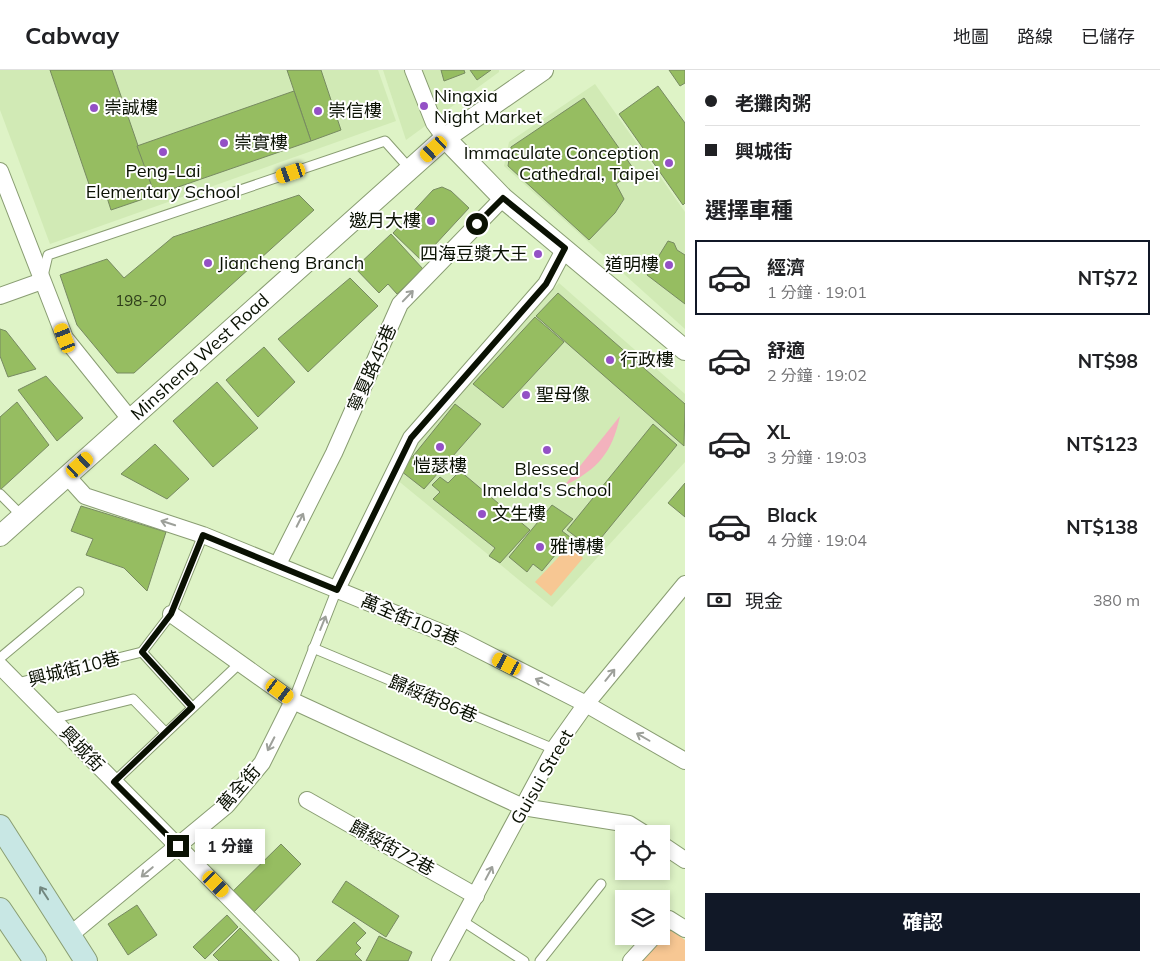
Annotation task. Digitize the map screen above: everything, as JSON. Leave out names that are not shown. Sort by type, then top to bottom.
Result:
[{"type":"main road","points":[[0,826],[86,961]]},
{"type":"main road","points":[[0,909],[35,961]]},
{"type":"street","points":[[413,70],[434,124],[445,138],[503,198],[685,350]]},
{"type":"street","name":"Minsheng West Road","points":[[0,536],[445,138],[543,70]]},
{"type":"street","points":[[0,171],[65,338],[130,419]]},
{"type":"street","name":"寧夏路45巷","points":[[278,564],[334,453],[400,304],[503,198]]},
{"type":"street","points":[[337,590],[411,438],[546,284],[565,248]]},
{"type":"street","points":[[0,296],[42,281]]},
{"type":"street","name":"萬全街103巷","points":[[67,476],[85,496],[203,535],[278,564],[460,640],[586,704],[685,761]]},
{"type":"street","name":"Guisui Street","points":[[440,961],[554,749],[586,704],[685,584]]},
{"type":"street","points":[[171,614],[293,701],[523,807],[631,825]]},
{"type":"street","name":"興城街","points":[[0,666],[290,961]]},
{"type":"street","name":"萬全街","points":[[70,935],[227,805],[262,762],[293,701]]},
{"type":"street","name":"歸綏街72巷","points":[[307,800],[476,896]]},
{"type":"street","points":[[670,850],[685,860]]},
{"type":"street","points":[[670,919],[685,929]]},
{"type":"street","points":[[631,961],[646,945]]},
{"type":"lane","points":[[42,281],[48,255],[385,141],[410,170]]},
{"type":"lane","points":[[0,494],[22,516]]},
{"type":"lane","name":"興城街10巷","points":[[17,683],[142,652],[171,614],[203,535]]},
{"type":"lane","points":[[293,701],[337,590]]},
{"type":"lane","points":[[0,658],[78,592]]},
{"type":"lane","name":"歸綏街86巷","points":[[313,648],[554,749]]},
{"type":"lane","points":[[142,652],[192,707]]},
{"type":"lane","points":[[114,782],[240,663]]},
{"type":"lane","points":[[52,719],[133,699],[165,732]]},
{"type":"lane","points":[[540,961],[601,884]]},
{"type":"lane","points":[[461,920],[524,961]]},
{"type":"shaded area","name":"Peng-Lai Elementary School","points":[[0,70],[378,70],[396,121],[50,244],[0,110]]},
{"type":"shaded area","name":"Ningxia Night Market","points":[[383,70],[499,70],[499,72],[406,140]]},
{"type":"shaded area","points":[[595,84],[685,212],[685,329],[504,166],[509,142]]},
{"type":"shaded area","name":"Blessed Imelda's School","points":[[559,283],[685,394],[685,462],[552,607],[396,479],[413,439]]},
{"type":"shaded area","points":[[620,416],[613,440],[602,458],[586,473],[564,486]]},
{"type":"shaded area","points":[[570,545],[583,558],[551,596],[535,582]]},
{"type":"shaded area","points":[[670,930],[685,940],[685,961],[641,961],[655,945],[670,945]]},
{"type":"building","name":"崇誠樓","points":[[50,70],[112,70],[155,195],[111,210],[104,188],[92,193]]},
{"type":"building","name":"崇信樓","points":[[287,70],[321,70],[341,130],[311,141]]},
{"type":"building","points":[[441,70],[464,70],[465,73],[444,81]]},
{"type":"building","points":[[470,70],[491,70],[477,80]]},
{"type":"building","points":[[669,70],[685,70],[685,83],[680,86]]},
{"type":"building","name":"Immaculate Conception Cathedral, Taipei","points":[[658,86],[685,123],[685,203],[683,205],[619,114]]},
{"type":"building","name":"崇實樓","points":[[294,91],[311,141],[155,195],[137,146]]},
{"type":"building","points":[[584,98],[635,171],[616,184],[624,199],[615,213],[589,240],[508,166],[511,147]]},
{"type":"building","name":"邀月大樓","points":[[442,187],[451,191],[469,208],[421,260],[393,233],[433,190]]},
{"type":"building","points":[[299,195],[314,210],[134,373],[117,373],[77,325],[60,275],[107,259],[124,278],[173,237]]},
{"type":"building","points":[[391,234],[423,269],[397,294],[388,284],[379,293],[355,268]]},
{"type":"building","name":"道明樓","points":[[668,241],[674,243],[677,250],[685,255],[685,304],[647,275]]},
{"type":"building","points":[[350,278],[378,306],[308,372],[278,339]]},
{"type":"building","name":"行政樓","points":[[558,293],[685,404],[684,446],[536,316]]},
{"type":"building","points":[[535,317],[564,342],[503,408],[473,384]]},
{"type":"building","points":[[0,329],[6,331],[36,369],[8,377],[0,356]]},
{"type":"building","points":[[264,347],[295,382],[258,417],[226,380]]},
{"type":"building","points":[[46,376],[83,418],[57,441],[18,390]]},
{"type":"building","points":[[217,382],[258,428],[213,467],[173,421]]},
{"type":"building","points":[[17,402],[49,445],[0,490],[0,417]]},
{"type":"building","name":"愷瑟樓","points":[[455,404],[481,424],[424,489],[401,471]]},
{"type":"building","points":[[653,424],[677,445],[592,549],[567,530]]},
{"type":"building","points":[[155,444],[189,479],[167,499],[121,474]]},
{"type":"building","name":"文生樓","points":[[460,471],[530,530],[500,563],[489,556],[495,548],[433,499],[440,492],[432,485],[440,477],[448,483]]},
{"type":"building","points":[[685,483],[685,517],[668,503]]},
{"type":"building","name":"雅博樓","points":[[552,505],[573,519],[562,531],[570,537],[542,571],[533,564],[527,572],[509,557]]},
{"type":"building","points":[[81,506],[166,532],[147,591],[124,568],[86,555],[93,539],[71,531]]},
{"type":"building","points":[[281,844],[301,864],[248,918],[227,897]]},
{"type":"building","points":[[346,881],[399,916],[386,937],[332,902]]},
{"type":"building","points":[[137,905],[157,935],[128,955],[108,924]]},
{"type":"building","points":[[227,915],[238,927],[205,959],[193,947]]},
{"type":"building","points":[[354,922],[366,933],[356,943],[361,948],[355,954],[362,961],[316,961]]},
{"type":"building","points":[[240,928],[272,961],[219,961],[213,955]]},
{"type":"building","points":[[379,936],[412,952],[408,961],[366,961]]},
{"type":"place","name":"Ningxia Night Market","points":[[424,106]]},
{"type":"place","name":"崇誠樓","points":[[94,108]]},
{"type":"place","name":"崇信樓","points":[[318,111]]},
{"type":"place","name":"崇實樓","points":[[224,143]]},
{"type":"place","name":"Peng-Lai Elementary School","points":[[163,152]]},
{"type":"place","name":"Immaculate Conception Cathedral, Taipei","points":[[669,163]]},
{"type":"place","name":"邀月大樓","points":[[431,221]]},
{"type":"place","name":"四海豆漿大王","points":[[538,254]]},
{"type":"place","name":"Jiancheng Branch","points":[[208,263]]},
{"type":"place","name":"道明樓","points":[[669,265]]},
{"type":"place","name":"行政樓","points":[[610,360]]},
{"type":"place","name":"聖母像","points":[[526,395]]},
{"type":"place","name":"愷瑟樓","points":[[440,447]]},
{"type":"place","name":"Blessed Imelda's School","points":[[547,450]]},
{"type":"place","name":"文生樓","points":[[482,514]]},
{"type":"place","name":"雅博樓","points":[[540,547]]},
{"type":"route","points":[[178,846],[114,782],[192,707],[142,652],[171,614],[203,535],[278,564],[337,590],[411,438],[546,284],[565,248],[503,198],[477,224]]}]
